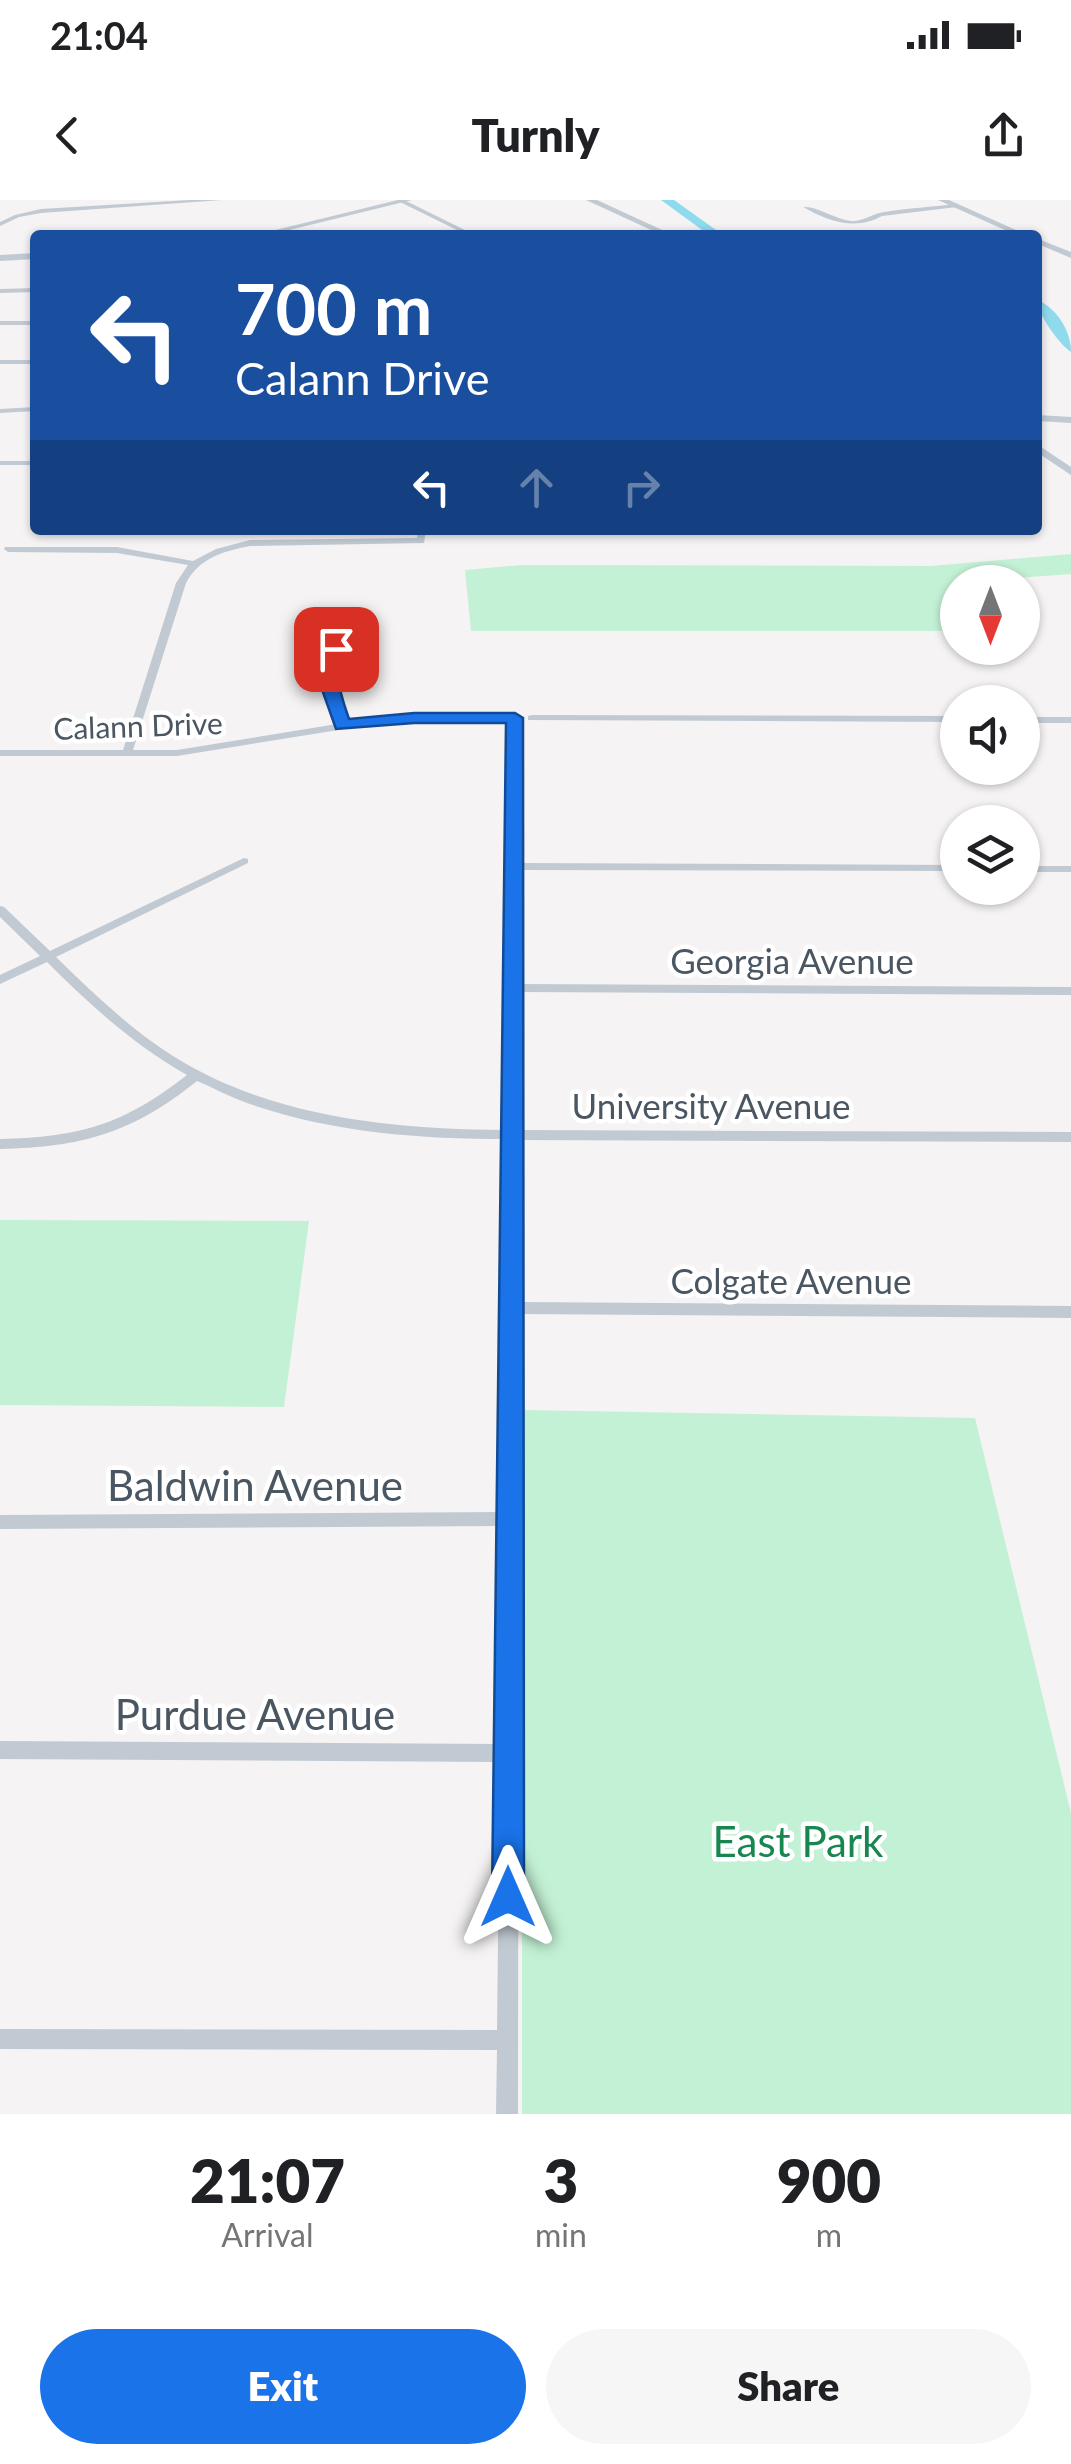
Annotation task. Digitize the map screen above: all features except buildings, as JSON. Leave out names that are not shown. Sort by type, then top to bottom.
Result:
[{"type":"street","points":[[70,209],[77,200]]},
{"type":"street","points":[[0,224],[24,214],[219,200]]},
{"type":"street","points":[[293,230],[403,200],[462,230]]},
{"type":"street","points":[[590,200],[658,230]]},
{"type":"street","points":[[942,200],[1011,230]]},
{"type":"street","points":[[806,207],[844,224],[870,220],[880,214],[955,206]]},
{"type":"street","points":[[1042,243],[1071,256]]},
{"type":"street","points":[[0,258],[30,256]]},
{"type":"street","points":[[0,291],[30,290]]},
{"type":"street","points":[[0,323],[30,323]]},
{"type":"street","points":[[0,362],[30,362]]},
{"type":"street","points":[[0,411],[30,409]]},
{"type":"street","points":[[1042,418],[1071,420]]},
{"type":"street","points":[[1042,451],[1071,472]]},
{"type":"street","points":[[0,463],[30,463]]},
{"type":"street","points":[[127,753],[181,584],[195,564],[216,552],[250,543],[421,541],[422,535]]},
{"type":"street","points":[[8,550],[117,550],[195,564]]},
{"type":"street","points":[[342,725],[327,675],[332,656],[353,623]]},
{"type":"street","name":"Calann Drive","points":[[0,753],[222,749],[342,725],[414,718],[940,720]]},
{"type":"street","points":[[507,2114],[514,866],[524,718]]},
{"type":"street","points":[[1040,720],[1071,720]]},
{"type":"street","points":[[0,980],[244,861]]},
{"type":"street","points":[[514,866],[940,868]]},
{"type":"street","points":[[1040,868],[1071,869]]},
{"type":"street","name":"University Avenue","points":[[0,910],[148,1045],[196,1076],[262,1103],[336,1122],[418,1132],[1071,1136]]},
{"type":"street","name":"Georgia Avenue","points":[[513,988],[1071,991]]},
{"type":"street","points":[[0,1144],[47,1144],[100,1134],[148,1113],[196,1076]]},
{"type":"street","name":"Colgate Avenue","points":[[512,1308],[1071,1312]]},
{"type":"street","name":"Baldwin Avenue","points":[[0,1522],[510,1519]]},
{"type":"street","name":"Purdue Avenue","points":[[0,1750],[509,1753]]},
{"type":"street","points":[[0,2039],[507,2040]]},
{"type":"green space","points":[[1071,554],[1071,574],[1040,576],[1040,565],[943,565]]},
{"type":"green space","points":[[522,565],[940,565],[940,631],[471,631],[465,570]]},
{"type":"green space","points":[[0,1220],[309,1221],[284,1407],[0,1405]]},
{"type":"green space","name":"East Park","points":[[522,1410],[975,1418],[1071,1813],[1071,2114],[522,2114]]},
{"type":"waterway","points":[[667,200],[710,230]]},
{"type":"waterway","points":[[1042,307],[1071,348]]},
{"type":"route","points":[[336,649],[328,668],[328,681],[342,725],[414,718],[515,718],[508,1897]]}]
